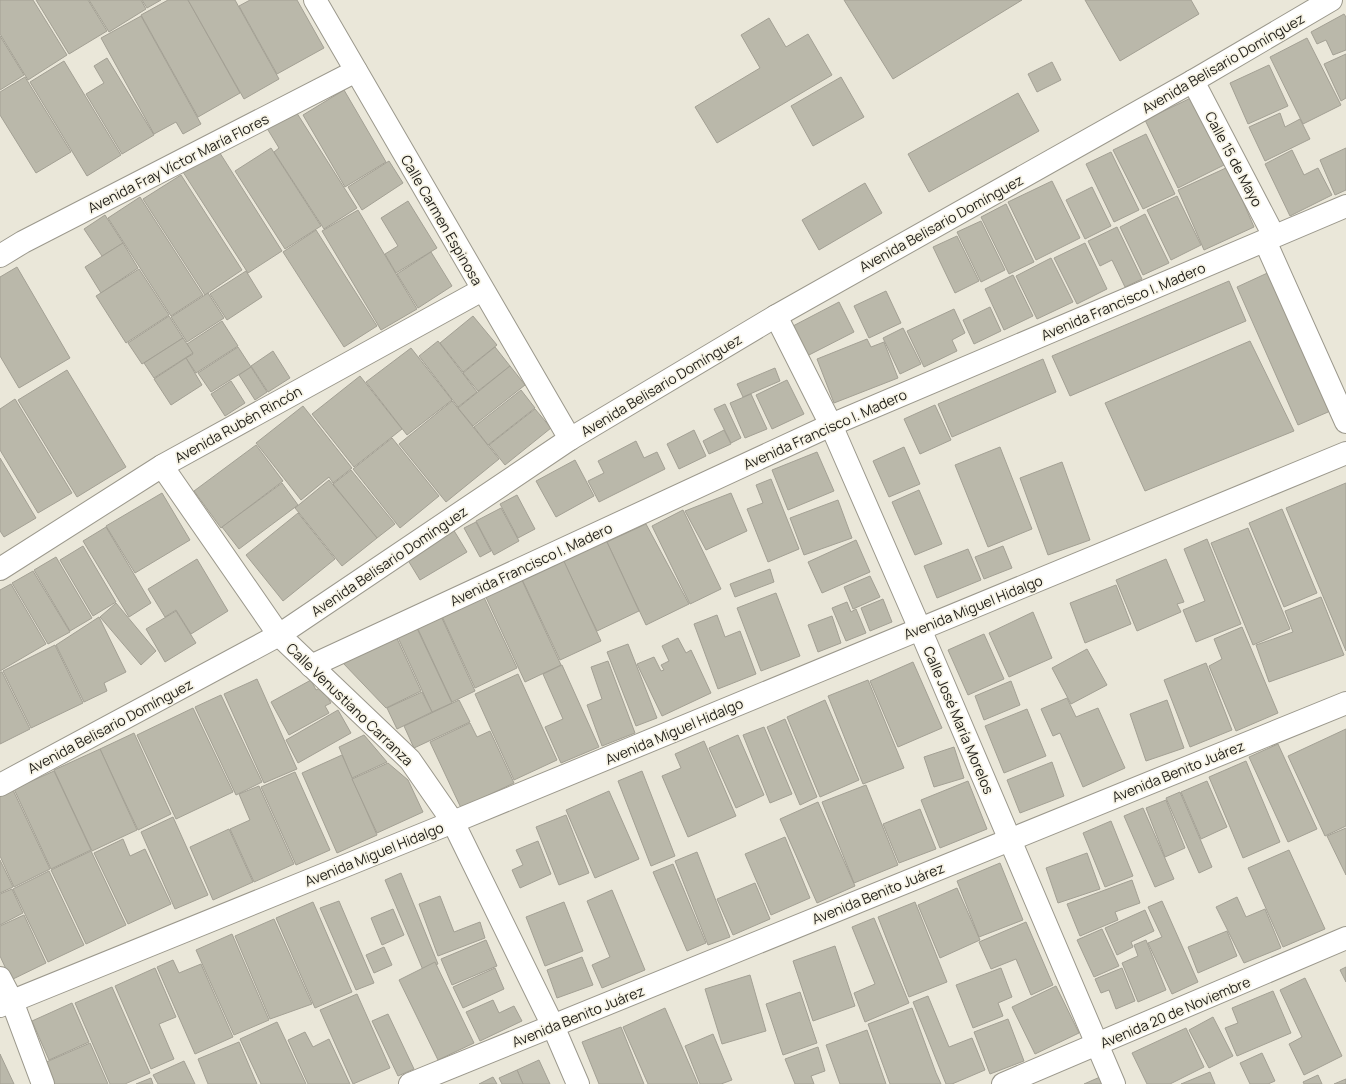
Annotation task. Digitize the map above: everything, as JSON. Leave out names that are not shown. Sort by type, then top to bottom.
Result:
[{"type":"street","name":"Calle Carmen Espinosa","points":[[315,0],[482,290],[570,439]]},
{"type":"street","name":"Avenida Belisario Domínguez","points":[[0,785],[279,635],[570,439],[776,316],[1193,81],[1331,0]]},
{"type":"street","name":"Avenida Fray Víctor María Flores","points":[[0,256],[30,239],[356,71]]},
{"type":"street","name":"Calle 15 de Mayo","points":[[1193,81],[1270,239],[1346,422]]},
{"type":"street","name":"Avenida Francisco I. Madero","points":[[311,666],[830,425],[1346,206]]},
{"type":"street","name":"Avenida Rubén Rincón","points":[[0,569],[162,466],[482,290]]},
{"type":"street","name":"Calle José María Morelos","points":[[776,316],[830,425],[920,628],[1114,1084]]},
{"type":"street","name":"Avenida Miguel Hidalgo","points":[[6,1004],[453,822],[1346,453]]},
{"type":"street","name":"Calle Venustiano Carranza","points":[[162,466],[279,635],[410,760],[453,822],[553,1026],[578,1084]]},
{"type":"street","name":"Avenida Benito Juárez","points":[[410,1084],[1346,703]]},
{"type":"street","name":"Avenida 20 de Noviembre","points":[[1003,1084],[1346,938]]},
{"type":"street","points":[[0,978],[6,1004],[43,1084]]},
{"type":"building","points":[[0,0],[33,0],[67,55],[28,80],[0,34]]},
{"type":"building","points":[[36,0],[88,0],[107,31],[69,54]]},
{"type":"building","points":[[89,0],[141,0],[146,9],[109,32]]},
{"type":"building","points":[[142,0],[161,0],[147,8]]},
{"type":"building","points":[[168,0],[188,0],[240,93],[198,117],[141,15]]},
{"type":"building","points":[[188,0],[235,0],[279,79],[244,99]]},
{"type":"building","points":[[250,0],[297,0],[324,48],[277,74],[239,6]]},
{"type":"building","points":[[844,0],[1022,0],[893,79]]},
{"type":"building","points":[[1085,0],[1191,0],[1199,14],[1120,61]]},
{"type":"building","points":[[1344,14],[1346,17],[1346,50],[1333,55],[1326,40],[1317,44],[1311,32]]},
{"type":"building","points":[[141,16],[201,124],[183,134],[176,122],[154,134],[101,38]]},
{"type":"building","points":[[769,18],[786,47],[808,34],[832,75],[717,143],[695,107],[760,68],[741,35]]},
{"type":"building","points":[[0,36],[24,75],[0,90]]},
{"type":"building","points":[[1307,38],[1341,105],[1303,124],[1270,57]]},
{"type":"building","points":[[1346,54],[1346,98],[1341,101],[1324,64]]},
{"type":"building","points":[[107,58],[154,135],[122,154],[86,94],[104,83],[94,66]]},
{"type":"building","points":[[64,61],[121,155],[87,176],[30,82]]},
{"type":"building","points":[[1052,62],[1061,80],[1037,92],[1028,74]]},
{"type":"building","points":[[1269,65],[1288,106],[1248,124],[1230,83]]},
{"type":"building","points":[[25,77],[71,152],[36,173],[0,115],[0,92]]},
{"type":"building","points":[[841,77],[864,117],[813,146],[791,106]]},
{"type":"building","points":[[344,90],[386,162],[345,187],[303,115]]},
{"type":"building","points":[[1018,93],[1039,131],[929,192],[908,154]]},
{"type":"building","points":[[1197,95],[1230,162],[1178,188],[1145,120]]},
{"type":"building","points":[[293,107],[357,208],[324,229],[274,152],[279,148],[265,125]]},
{"type":"building","points":[[1280,113],[1285,127],[1300,119],[1310,139],[1265,161],[1249,127]]},
{"type":"building","points":[[1146,134],[1175,194],[1143,209],[1113,150]]},
{"type":"building","points":[[271,148],[321,226],[285,249],[235,171]]},
{"type":"building","points":[[1346,148],[1346,190],[1335,195],[1320,160]]},
{"type":"building","points":[[218,150],[282,251],[248,273],[183,172]]},
{"type":"building","points":[[1292,150],[1304,175],[1318,168],[1332,195],[1290,216],[1265,164]]},
{"type":"building","points":[[1111,152],[1139,210],[1114,222],[1086,164]]},
{"type":"building","points":[[389,161],[403,183],[362,210],[348,187]]},
{"type":"building","points":[[1228,167],[1254,227],[1204,250],[1178,190]]},
{"type":"building","points":[[181,175],[242,270],[205,295],[143,199]]},
{"type":"building","points":[[1052,181],[1080,238],[1036,260],[1008,202]]},
{"type":"building","points":[[865,183],[882,213],[819,250],[802,220]]},
{"type":"building","points":[[1092,187],[1111,226],[1085,239],[1066,200]]},
{"type":"building","points":[[1177,196],[1201,245],[1171,260],[1147,210]]},
{"type":"building","points":[[140,197],[203,295],[171,316],[108,218]]},
{"type":"building","points":[[408,201],[437,248],[396,273],[385,254],[398,246],[381,218]]},
{"type":"building","points":[[1006,204],[1034,262],[1009,274],[981,217]]},
{"type":"building","points":[[358,210],[417,309],[381,330],[322,231]]},
{"type":"building","points":[[1145,214],[1169,263],[1143,275],[1120,227]]},
{"type":"building","points":[[105,215],[123,243],[102,256],[84,229]]},
{"type":"building","points":[[981,221],[1005,270],[981,282],[957,232]]},
{"type":"building","points":[[1117,227],[1142,279],[1125,287],[1112,260],[1100,266],[1088,241]]},
{"type":"building","points":[[316,230],[377,326],[344,347],[283,252]]},
{"type":"building","points":[[957,236],[979,281],[955,293],[933,247]]},
{"type":"building","points":[[123,243],[138,268],[101,293],[85,267]]},
{"type":"building","points":[[1085,243],[1107,289],[1077,304],[1054,258]]},
{"type":"building","points":[[431,252],[452,286],[418,308],[397,274]]},
{"type":"building","points":[[1051,258],[1073,302],[1037,319],[1016,276]]},
{"type":"building","points":[[17,267],[70,358],[19,388],[0,356],[0,277]]},
{"type":"building","points":[[139,269],[169,315],[126,343],[96,296]]},
{"type":"building","points":[[1274,270],[1335,409],[1298,425],[1237,287]]},
{"type":"building","points":[[246,271],[262,297],[227,320],[210,294]]},
{"type":"building","points":[[1013,275],[1033,316],[1004,330],[985,289]]},
{"type":"building","points":[[1229,281],[1246,321],[1070,396],[1052,356]]},
{"type":"building","points":[[886,291],[901,323],[869,338],[854,306]]},
{"type":"building","points":[[208,293],[224,318],[187,342],[171,317]]},
{"type":"building","points":[[839,302],[854,332],[807,356],[793,326]]},
{"type":"building","points":[[990,307],[1001,331],[974,344],[963,320]]},
{"type":"building","points":[[954,309],[965,333],[952,340],[957,351],[924,367],[907,331]]},
{"type":"building","points":[[169,316],[183,338],[142,364],[128,343]]},
{"type":"building","points":[[473,316],[497,345],[463,372],[440,343]]},
{"type":"building","points":[[222,321],[238,346],[196,373],[186,358],[193,354],[187,344]]},
{"type":"building","points":[[903,328],[921,364],[900,374],[883,338]]},
{"type":"building","points":[[183,338],[193,353],[154,378],[144,363]]},
{"type":"building","points":[[867,339],[871,347],[884,342],[898,378],[834,403],[817,359]]},
{"type":"building","points":[[438,341],[477,392],[458,407],[419,356]]},
{"type":"building","points":[[1250,341],[1294,431],[1145,491],[1105,403]]},
{"type":"building","points":[[238,347],[251,367],[211,392],[198,373]]},
{"type":"building","points":[[495,347],[510,366],[478,391],[463,373]]},
{"type":"building","points":[[411,348],[452,400],[407,435],[366,382]]},
{"type":"building","points":[[273,351],[290,378],[268,392],[251,366]]},
{"type":"building","points":[[186,358],[202,385],[171,405],[154,379]]},
{"type":"building","points":[[1043,359],[1056,392],[952,437],[938,404]]},
{"type":"building","points":[[510,366],[525,385],[473,426],[458,408]]},
{"type":"building","points":[[251,367],[267,392],[255,400],[239,375]]},
{"type":"building","points":[[775,368],[780,381],[743,397],[737,384]]},
{"type":"building","points":[[67,370],[126,467],[77,497],[18,400]]},
{"type":"building","points":[[360,376],[402,429],[354,467],[312,414]]},
{"type":"building","points":[[787,380],[804,414],[772,429],[756,395]]},
{"type":"building","points":[[231,381],[245,403],[225,416],[211,394]]},
{"type":"building","points":[[521,390],[535,408],[488,445],[474,427]]},
{"type":"building","points":[[751,394],[767,429],[745,438],[730,403]]},
{"type":"building","points":[[15,399],[72,493],[38,513],[0,450],[0,409]]},
{"type":"building","points":[[452,401],[499,459],[446,502],[399,444]]},
{"type":"building","points":[[725,404],[741,438],[731,443],[714,409]]},
{"type":"building","points":[[935,405],[951,440],[920,454],[904,419]]},
{"type":"building","points":[[303,406],[352,468],[333,483],[329,477],[301,500],[256,443]]},
{"type":"building","points":[[535,409],[551,428],[505,465],[489,445]]},
{"type":"building","points":[[694,430],[706,456],[679,469],[667,444]]},
{"type":"building","points":[[724,430],[731,444],[709,454],[703,441]]},
{"type":"building","points":[[392,438],[439,496],[400,528],[353,469]]},
{"type":"building","points":[[636,441],[644,458],[657,452],[665,469],[599,502],[588,481],[604,473],[598,461]]},
{"type":"building","points":[[256,445],[283,481],[221,528],[194,491]]},
{"type":"building","points":[[904,447],[920,484],[889,497],[873,461]]},
{"type":"building","points":[[1000,447],[1032,529],[988,547],[955,465]]},
{"type":"building","points":[[817,452],[834,491],[788,510],[772,470]]},
{"type":"building","points":[[0,458],[36,518],[4,537],[0,531]]},
{"type":"building","points":[[575,460],[594,496],[556,517],[536,481]]},
{"type":"building","points":[[1062,462],[1090,540],[1048,555],[1020,478]]},
{"type":"building","points":[[351,470],[395,524],[377,538],[333,484]]},
{"type":"building","points":[[771,479],[799,549],[768,562],[747,509],[763,503],[756,485]]},
{"type":"building","points":[[329,480],[377,538],[342,566],[295,508]]},
{"type":"building","points":[[282,483],[298,505],[239,549],[222,527]]},
{"type":"building","points":[[1346,483],[1346,651],[1286,508]]},
{"type":"building","points":[[919,490],[942,544],[915,555],[892,502]]},
{"type":"building","points":[[162,493],[190,540],[135,573],[106,526]]},
{"type":"building","points":[[731,493],[747,531],[706,550],[685,511]]},
{"type":"building","points":[[517,495],[535,529],[518,538],[500,504]]},
{"type":"building","points":[[838,500],[852,538],[804,555],[790,518]]},
{"type":"building","points":[[501,508],[519,541],[494,555],[476,521]]},
{"type":"building","points":[[1282,509],[1317,593],[1284,607],[1249,523]]},
{"type":"building","points":[[683,510],[721,589],[690,604],[652,526]]},
{"type":"building","points":[[298,513],[335,559],[283,601],[246,555]]},
{"type":"building","points":[[476,522],[491,551],[480,557],[464,528]]},
{"type":"building","points":[[646,524],[689,604],[646,625],[607,542]]},
{"type":"building","points":[[106,527],[151,603],[129,617],[83,541]]},
{"type":"building","points":[[1248,528],[1290,629],[1253,645],[1211,543]]},
{"type":"building","points":[[453,529],[467,552],[420,580],[406,557]]},
{"type":"building","points":[[1207,539],[1241,624],[1196,642],[1183,610],[1205,601],[1184,549]]},
{"type":"building","points":[[606,540],[639,611],[597,631],[563,560]]},
{"type":"building","points":[[856,540],[870,572],[822,593],[808,562]]},
{"type":"building","points":[[83,546],[116,602],[93,616],[60,560]]},
{"type":"building","points":[[1003,546],[1012,568],[984,579],[975,557]]},
{"type":"building","points":[[968,549],[981,580],[937,598],[924,566]]},
{"type":"building","points":[[56,557],[92,618],[70,631],[34,570]]},
{"type":"building","points":[[562,557],[601,641],[560,660],[521,577]]},
{"type":"building","points":[[197,559],[228,611],[191,634],[176,610],[165,617],[148,589]]},
{"type":"building","points":[[1166,559],[1184,602],[1177,604],[1181,612],[1137,631],[1116,580]]},
{"type":"building","points":[[770,569],[774,582],[735,597],[730,584]]},
{"type":"building","points":[[33,571],[70,632],[48,644],[12,583]]},
{"type":"building","points":[[520,576],[561,665],[525,682],[484,593]]},
{"type":"building","points":[[870,576],[880,597],[853,609],[844,587]]},
{"type":"building","points":[[11,584],[46,644],[0,671],[0,590]]},
{"type":"building","points":[[1116,585],[1131,624],[1085,643],[1070,603]]},
{"type":"building","points":[[481,591],[517,668],[475,688],[439,610]]},
{"type":"building","points":[[776,593],[800,656],[761,671],[737,608]]},
{"type":"building","points":[[1321,597],[1344,655],[1269,682],[1256,645],[1293,632],[1285,611]]},
{"type":"building","points":[[883,599],[892,622],[870,631],[861,608]]},
{"type":"building","points":[[847,602],[851,612],[856,609],[866,633],[846,641],[832,608]]},
{"type":"building","points":[[116,603],[156,651],[141,665],[100,617]]},
{"type":"building","points":[[176,611],[196,643],[165,662],[146,629]]},
{"type":"building","points":[[1033,612],[1052,658],[1009,677],[989,633]]},
{"type":"building","points":[[717,615],[725,637],[740,631],[756,674],[718,689],[694,624]]},
{"type":"building","points":[[441,616],[475,691],[452,702],[417,627]]},
{"type":"building","points":[[832,616],[841,643],[818,652],[808,625]]},
{"type":"building","points":[[99,617],[126,672],[104,683],[107,691],[84,702],[56,645]]},
{"type":"building","points":[[414,622],[452,703],[432,712],[395,631]]},
{"type":"building","points":[[1242,627],[1278,713],[1236,731],[1209,666],[1222,659],[1214,639]]},
{"type":"building","points":[[394,632],[421,691],[386,708],[343,663]]},
{"type":"building","points":[[984,634],[1004,679],[968,695],[948,650]]},
{"type":"building","points":[[678,638],[686,653],[691,650],[711,693],[662,716],[637,664],[654,657],[661,671],[664,670],[661,665],[669,661],[662,646]]},
{"type":"building","points":[[628,644],[657,718],[636,726],[607,652]]},
{"type":"building","points":[[55,645],[83,703],[31,728],[3,671]]},
{"type":"building","points":[[1087,649],[1107,685],[1071,704],[1052,668]]},
{"type":"building","points":[[608,661],[635,733],[602,746],[587,705],[602,699],[591,667]]},
{"type":"building","points":[[913,662],[942,728],[898,747],[870,681]]},
{"type":"building","points":[[1206,663],[1232,730],[1190,747],[1164,680]]},
{"type":"building","points":[[562,665],[599,747],[561,763],[545,727],[563,719],[543,674]]},
{"type":"building","points":[[0,672],[2,672],[30,729],[0,744]]},
{"type":"building","points":[[518,674],[557,760],[514,780],[475,694]]},
{"type":"building","points":[[257,679],[297,769],[264,783],[224,694]]},
{"type":"building","points":[[311,680],[316,690],[322,687],[331,703],[325,706],[329,713],[289,735],[271,702]]},
{"type":"building","points":[[868,680],[904,768],[863,784],[828,696]]},
{"type":"building","points":[[1011,681],[1020,705],[984,720],[975,696]]},
{"type":"building","points":[[422,692],[432,712],[397,729],[387,708]]},
{"type":"building","points":[[221,695],[262,782],[236,795],[195,707]]},
{"type":"building","points":[[1067,698],[1076,717],[1098,708],[1125,768],[1083,787],[1060,733],[1053,736],[1041,709]]},
{"type":"building","points":[[459,700],[470,722],[414,748],[404,726]]},
{"type":"building","points":[[825,700],[859,780],[820,797],[787,717]]},
{"type":"building","points":[[1167,700],[1184,748],[1146,761],[1130,714]]},
{"type":"building","points":[[193,708],[233,792],[176,819],[137,735]]},
{"type":"building","points":[[1027,709],[1046,756],[1004,773],[985,726]]},
{"type":"building","points":[[338,710],[351,733],[298,763],[286,740]]},
{"type":"building","points":[[785,719],[817,797],[800,805],[767,727]]},
{"type":"building","points":[[470,723],[477,737],[490,731],[514,783],[461,808],[430,742]]},
{"type":"building","points":[[764,727],[792,794],[770,803],[743,735]]},
{"type":"building","points":[[1346,729],[1346,826],[1325,836],[1288,756]]},
{"type":"building","points":[[134,733],[171,814],[138,830],[100,749]]},
{"type":"building","points":[[364,735],[387,762],[352,778],[339,747]]},
{"type":"building","points":[[738,735],[764,795],[736,808],[709,748]]},
{"type":"building","points":[[704,741],[736,816],[688,837],[662,776],[681,768],[675,754]]},
{"type":"building","points":[[1278,744],[1317,829],[1288,842],[1249,757]]},
{"type":"building","points":[[954,747],[964,778],[934,787],[924,757]]},
{"type":"building","points":[[100,749],[137,830],[92,851],[54,770]]},
{"type":"building","points":[[342,755],[377,835],[337,853],[302,773]]},
{"type":"building","points":[[1246,761],[1280,842],[1243,858],[1209,777]]},
{"type":"building","points":[[1052,762],[1064,796],[1020,813],[1007,780]]},
{"type":"building","points":[[388,763],[408,780],[423,812],[377,833],[352,779]]},
{"type":"building","points":[[54,771],[91,850],[51,869],[14,789]]},
{"type":"building","points":[[642,771],[675,856],[651,866],[618,781]]},
{"type":"building","points":[[295,772],[330,850],[296,865],[261,787]]},
{"type":"building","points":[[968,781],[987,829],[940,848],[921,800]]},
{"type":"building","points":[[1207,781],[1227,827],[1201,839],[1181,792]]},
{"type":"building","points":[[866,785],[898,865],[854,883],[822,802]]},
{"type":"building","points":[[259,786],[294,864],[254,882],[230,829],[250,820],[239,794]]},
{"type":"building","points":[[13,790],[50,869],[14,887],[0,856],[0,796]]},
{"type":"building","points":[[609,791],[639,859],[595,878],[566,810]]},
{"type":"building","points":[[1180,792],[1212,867],[1199,873],[1166,798]]},
{"type":"building","points":[[1166,800],[1185,848],[1165,857],[1146,808]]},
{"type":"building","points":[[818,802],[855,886],[817,903],[780,819]]},
{"type":"building","points":[[1143,808],[1174,879],[1155,887],[1124,816]]},
{"type":"building","points":[[920,809],[936,849],[899,863],[883,824]]},
{"type":"building","points":[[566,815],[589,873],[559,885],[536,827]]},
{"type":"building","points":[[173,817],[208,895],[175,909],[141,832]]},
{"type":"building","points":[[1111,821],[1133,876],[1105,887],[1083,833]]},
{"type":"building","points":[[1346,828],[1346,875],[1327,836]]},
{"type":"building","points":[[229,829],[253,882],[213,900],[190,847]]},
{"type":"building","points":[[785,837],[810,898],[771,915],[745,854]]},
{"type":"building","points":[[123,839],[130,856],[145,849],[171,904],[128,924],[94,853]]},
{"type":"building","points":[[538,841],[551,874],[520,888],[512,870],[523,865],[516,850]]},
{"type":"building","points":[[1289,850],[1325,929],[1283,947],[1248,868]]},
{"type":"building","points":[[91,851],[126,925],[86,944],[51,870]]},
{"type":"building","points":[[697,852],[730,937],[708,945],[675,861]]},
{"type":"building","points":[[1087,853],[1100,889],[1058,903],[1046,868]]},
{"type":"building","points":[[0,860],[13,887],[0,893]]},
{"type":"building","points":[[1000,863],[1023,920],[979,937],[957,881]]},
{"type":"building","points":[[673,864],[706,943],[687,951],[653,872]]},
{"type":"building","points":[[49,871],[84,945],[48,962],[13,889]]},
{"type":"building","points":[[401,873],[438,964],[423,970],[385,880]]},
{"type":"building","points":[[1132,880],[1140,903],[1115,912],[1118,920],[1080,936],[1067,904]]},
{"type":"building","points":[[755,883],[770,919],[733,935],[717,899]]},
{"type":"building","points":[[957,888],[980,940],[940,958],[918,905]]},
{"type":"building","points":[[12,889],[23,913],[0,925],[0,894]]},
{"type":"building","points":[[612,890],[645,970],[602,988],[592,965],[610,957],[587,901]]},
{"type":"building","points":[[440,896],[454,932],[480,922],[485,938],[438,956],[419,904]]},
{"type":"building","points":[[1237,897],[1246,917],[1265,909],[1281,948],[1244,963],[1216,907]]},
{"type":"building","points":[[339,901],[374,983],[356,990],[320,908]]},
{"type":"building","points":[[1162,901],[1198,982],[1172,994],[1148,943],[1162,937],[1148,907]]},
{"type":"building","points":[[313,902],[352,992],[315,1008],[276,918]]},
{"type":"building","points":[[564,902],[583,951],[545,966],[526,917]]},
{"type":"building","points":[[915,902],[947,982],[909,997],[878,917]]},
{"type":"building","points":[[393,909],[404,935],[382,945],[371,918]]},
{"type":"building","points":[[1145,910],[1154,931],[1131,942],[1133,947],[1117,955],[1105,928]]},
{"type":"building","points":[[24,915],[46,963],[11,980],[0,956],[0,926]]},
{"type":"building","points":[[874,918],[909,1003],[865,1022],[854,993],[875,984],[852,927]]},
{"type":"building","points":[[274,919],[312,1004],[270,1019],[235,936]]},
{"type":"building","points":[[1026,922],[1053,985],[1031,995],[1016,959],[991,969],[979,942]]},
{"type":"building","points":[[1102,929],[1119,966],[1094,977],[1077,940]]},
{"type":"building","points":[[1227,931],[1237,956],[1198,973],[1188,947]]},
{"type":"building","points":[[232,934],[269,1020],[234,1035],[196,950]]},
{"type":"building","points":[[486,940],[497,966],[452,985],[441,959]]},
{"type":"building","points":[[1146,940],[1166,990],[1138,1002],[1122,963],[1138,956],[1134,945]]},
{"type":"building","points":[[835,946],[855,1006],[813,1021],[793,961]]},
{"type":"building","points":[[384,947],[392,965],[374,973],[366,955]]},
{"type":"building","points":[[582,957],[593,985],[557,998],[547,970]]},
{"type":"building","points":[[173,960],[179,973],[201,964],[233,1037],[195,1054],[157,967]]},
{"type":"building","points":[[435,962],[474,1043],[438,1060],[399,980]]},
{"type":"building","points":[[1346,967],[1346,982],[1340,970]]},
{"type":"building","points":[[155,968],[176,1017],[159,1024],[174,1059],[151,1069],[115,986]]},
{"type":"building","points":[[495,968],[504,989],[463,1008],[453,987]]},
{"type":"building","points":[[1001,968],[1012,997],[998,1003],[1003,1016],[973,1028],[956,985]]},
{"type":"building","points":[[1122,968],[1135,1001],[1116,1009],[1109,990],[1101,993],[1095,979]]},
{"type":"building","points":[[750,975],[766,1031],[722,1044],[705,989]]},
{"type":"building","points":[[1305,978],[1342,1056],[1304,1075],[1289,1044],[1302,1037],[1280,990]]},
{"type":"building","points":[[1056,986],[1079,1033],[1035,1054],[1012,1007]]},
{"type":"building","points":[[112,987],[150,1073],[125,1084],[110,1084],[75,1003]]},
{"type":"building","points":[[1273,991],[1291,1033],[1237,1056],[1225,1028],[1238,1023],[1232,1008]]},
{"type":"building","points":[[800,992],[817,1043],[783,1055],[766,1004]]},
{"type":"building","points":[[357,994],[390,1068],[353,1084],[320,1010]]},
{"type":"building","points":[[928,996],[949,1047],[972,1038],[985,1070],[952,1084],[946,1084],[913,1002]]},
{"type":"building","points":[[493,1000],[499,1013],[514,1006],[522,1021],[480,1041],[466,1012]]},
{"type":"building","points":[[72,1003],[89,1042],[49,1060],[32,1021]]},
{"type":"building","points":[[665,1008],[698,1084],[648,1084],[623,1027]]},
{"type":"building","points":[[912,1008],[941,1084],[890,1084],[868,1024]]},
{"type":"building","points":[[388,1014],[414,1069],[398,1076],[372,1021]]},
{"type":"building","points":[[1213,1017],[1233,1056],[1209,1068],[1189,1030]]},
{"type":"building","points":[[1008,1019],[1024,1061],[990,1074],[974,1032]]},
{"type":"building","points":[[277,1022],[306,1084],[261,1084],[240,1039]]},
{"type":"building","points":[[621,1027],[644,1084],[599,1084],[582,1042]]},
{"type":"building","points":[[1186,1028],[1204,1067],[1170,1084],[1147,1084],[1132,1053]]},
{"type":"building","points":[[867,1030],[886,1084],[840,1084],[826,1045]]},
{"type":"building","points":[[305,1032],[313,1047],[329,1039],[350,1084],[308,1084],[288,1040]]},
{"type":"building","points":[[713,1034],[732,1080],[721,1084],[700,1084],[685,1046]]},
{"type":"building","points":[[239,1042],[257,1084],[208,1084],[198,1059]]},
{"type":"building","points":[[90,1043],[108,1084],[53,1084],[44,1063]]},
{"type":"building","points":[[818,1047],[825,1071],[811,1076],[814,1084],[795,1084],[785,1059]]},
{"type":"building","points":[[1262,1053],[1275,1081],[1268,1084],[1250,1084],[1240,1063]]},
{"type":"building","points":[[0,1054],[14,1084],[0,1084]]},
{"type":"building","points":[[539,1060],[550,1084],[523,1084],[517,1070]]},
{"type":"building","points":[[184,1061],[195,1084],[158,1084],[153,1075]]},
{"type":"building","points":[[517,1070],[523,1084],[502,1084],[499,1078]]},
{"type":"building","points":[[1210,1072],[1215,1084],[1181,1084]]},
{"type":"building","points":[[1318,1075],[1322,1084],[1304,1084],[1303,1082]]},
{"type":"building","points":[[493,1077],[497,1084],[479,1084]]},
{"type":"building","points":[[1100,1077],[1103,1084],[1084,1084]]},
{"type":"building","points":[[151,1078],[153,1084],[136,1084]]},
{"type":"building","points":[[1346,1079],[1346,1084],[1334,1084]]}]
